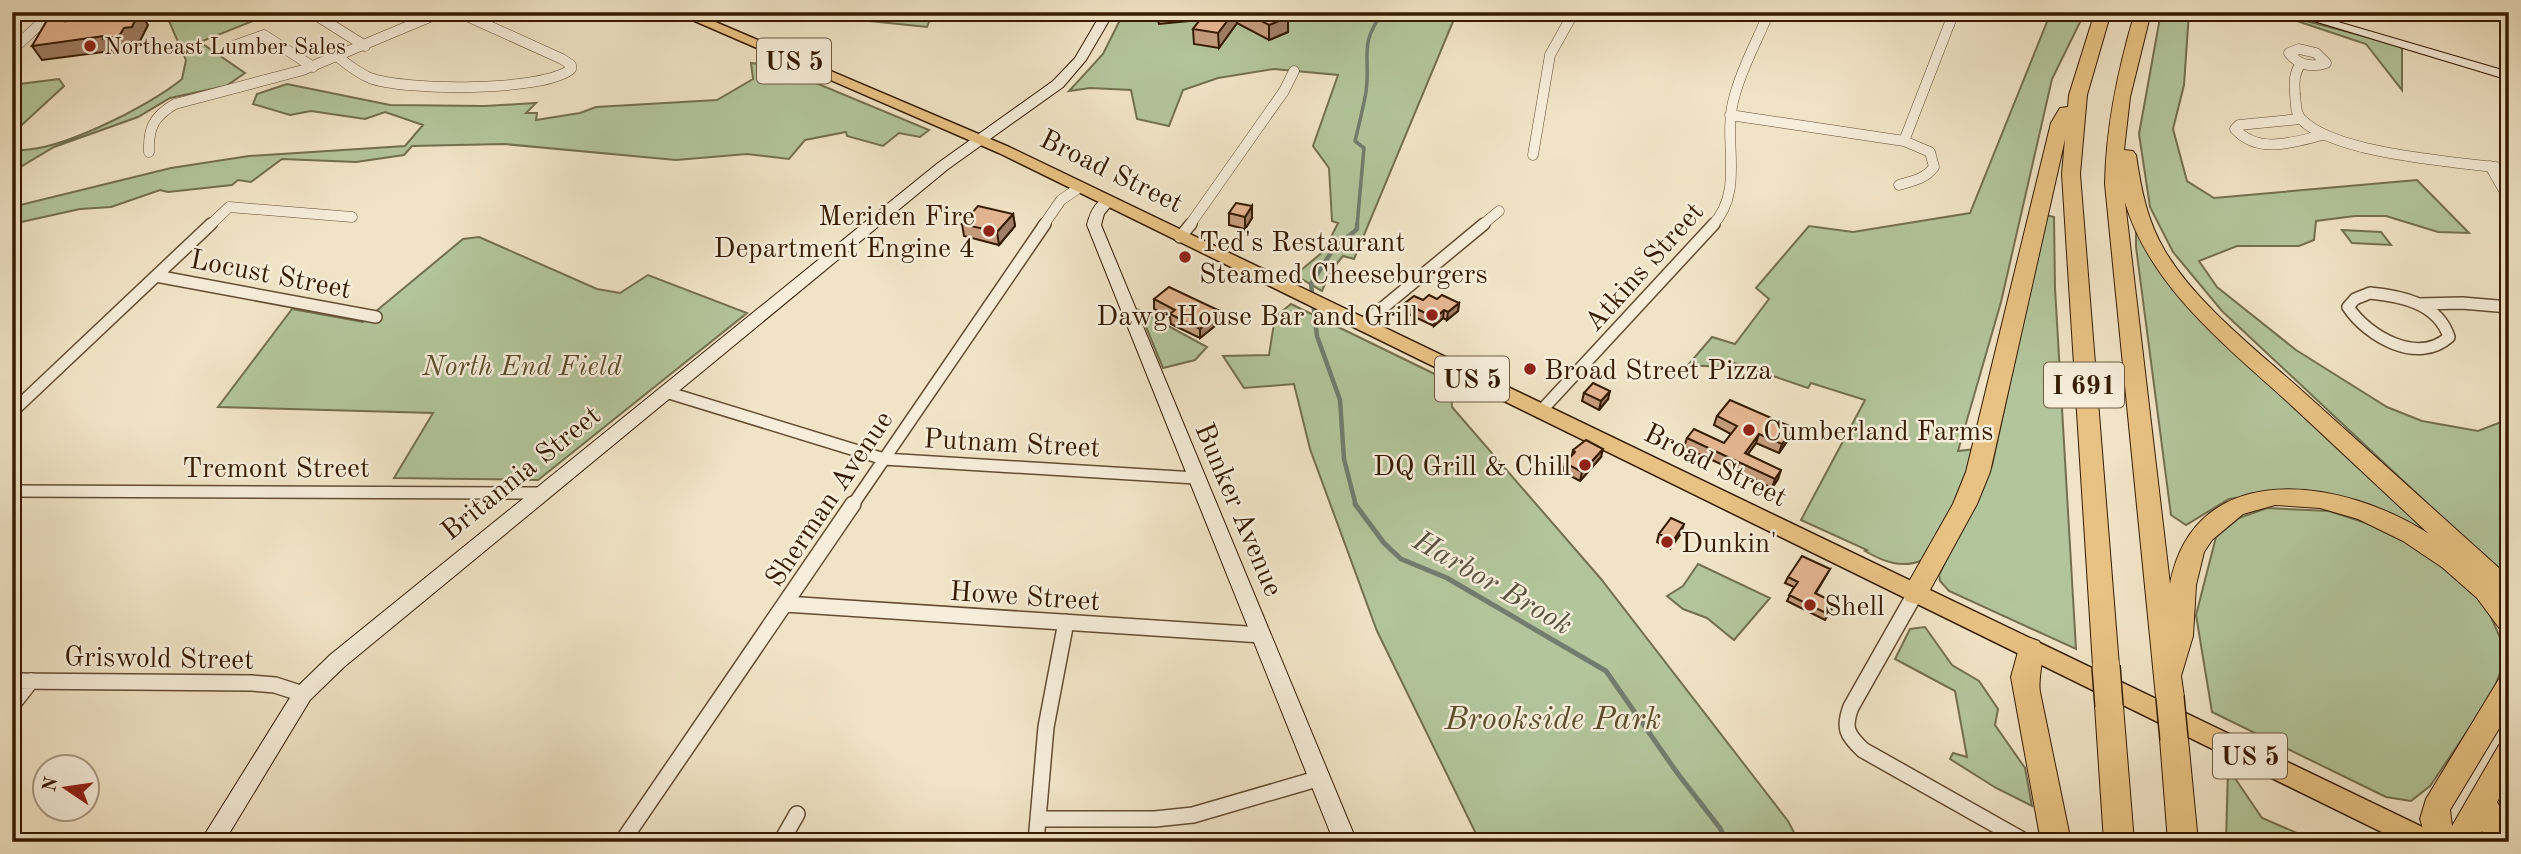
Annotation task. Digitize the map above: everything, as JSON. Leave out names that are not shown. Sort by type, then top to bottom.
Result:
[{"type":"highway","name":"I 691","points":[[2103,12],[2077,103],[2071,163],[2072,213],[2119,842]]},
{"type":"highway","name":"I 691","points":[[2143,12],[2123,81],[2114,176],[2183,842]]},
{"type":"highway","points":[[1915,594],[1965,504],[1978,472],[2060,123],[2077,103]]},
{"type":"highway","points":[[2116,133],[2127,153],[2132,192],[2141,223],[2157,254],[2184,290],[2248,355],[2509,592]]},
{"type":"highway","points":[[2168,687],[2179,646],[2182,581],[2190,554],[2218,517],[2234,506],[2259,499],[2285,498],[2326,502],[2370,514],[2400,527],[2463,569],[2493,599],[2509,622]]},
{"type":"highway","points":[[2030,649],[2025,669],[2026,692],[2056,842]]},
{"type":"highway","points":[[2442,842],[2435,819],[2436,807],[2509,687]]},
{"type":"highway","points":[[2457,842],[2509,754]]},
{"type":"highway","points":[[2482,802],[2503,842]]},
{"type":"main road","name":"US 5","points":[[680,12],[980,138]]},
{"type":"main road","name":"Broad Street","points":[[980,138],[2428,842]]},
{"type":"street","points":[[12,50],[53,12]]},
{"type":"street","points":[[311,12],[365,46]]},
{"type":"street","points":[[149,152],[149,128],[155,117],[176,103],[259,84],[313,67],[442,12]]},
{"type":"street","points":[[338,57],[371,78],[421,85],[471,86],[554,79],[571,69],[571,65],[562,59],[458,12]]},
{"type":"street","name":"Britannia Street","points":[[211,842],[303,694],[367,635],[540,493],[980,138],[1048,92],[1080,60],[1108,12]]},
{"type":"street","points":[[1533,155],[1550,55],[1574,12]]},
{"type":"street","name":"Atkins Street","points":[[1540,412],[1723,214],[1732,190],[1730,115],[1737,86],[1769,12]]},
{"type":"street","points":[[1904,141],[1954,12]]},
{"type":"street","points":[[2290,12],[2509,76]]},
{"type":"street","points":[[2498,12],[2509,14]]},
{"type":"street","points":[[228,48],[264,34],[313,67]]},
{"type":"street","points":[[2301,63],[2294,73],[2297,113],[2300,119],[2323,135],[2361,146],[2509,169]]},
{"type":"street","points":[[1180,237],[1206,205],[1284,91],[1294,71]]},
{"type":"street","points":[[1730,115],[1904,141],[1930,152],[1934,167],[1923,178],[1899,185]]},
{"type":"street","points":[[2300,119],[2281,119],[2239,125],[2235,128],[2246,140],[2269,145],[2323,135]]},
{"type":"street","points":[[2490,166],[2509,199]]},
{"type":"street","name":"Sherman Avenue","points":[[622,842],[1061,200],[1080,187]]},
{"type":"street","name":"Bunker Avenue","points":[[1108,201],[1097,213],[1094,225],[1346,842]]},
{"type":"street","points":[[12,412],[229,207],[352,217]]},
{"type":"street","points":[[1362,325],[1499,211]]},
{"type":"street","name":"Locust Street","points":[[156,276],[376,317]]},
{"type":"street","points":[[2418,304],[2442,320],[2448,329],[2449,337],[2445,344],[2423,349],[2391,342],[2362,326],[2348,307],[2358,296],[2370,293],[2393,296],[2418,304],[2453,302],[2509,307]]},
{"type":"street","name":"Putnam Street","points":[[666,392],[884,459],[1196,478]]},
{"type":"street","name":"Tremont Street","points":[[12,491],[540,493]]},
{"type":"street","points":[[1915,594],[1851,707],[1845,722],[1847,735],[1863,750],[2026,842]]},
{"type":"street","name":"Howe Street","points":[[785,604],[1262,635]]},
{"type":"street","points":[[1036,842],[1046,727],[1066,622]]},
{"type":"street","name":"Griswold Street","points":[[12,681],[253,683],[275,685],[303,694]]},
{"type":"street","points":[[12,705],[31,681]]},
{"type":"street","points":[[1038,819],[1155,819],[1193,815],[1320,778]]},
{"type":"street","points":[[781,842],[797,814]]},
{"type":"green space","points":[[165,12],[199,12],[201,15],[231,21],[258,19],[200,42],[245,73],[226,86],[170,98],[138,117],[54,147],[12,172],[12,149],[51,145],[100,127],[148,102],[182,79],[186,60]]},
{"type":"green space","points":[[851,12],[933,12],[927,27],[860,20]]},
{"type":"green space","points":[[1124,12],[1457,12],[1354,259],[1343,256],[1330,272],[1322,291],[1295,275],[1324,251],[1338,223],[1332,221],[1329,168],[1313,146],[1338,75],[1274,69],[1218,78],[1183,90],[1169,126],[1137,119],[1131,90],[1090,88],[1069,91],[1103,54]]},
{"type":"green space","points":[[2051,12],[2085,12],[2052,79],[2001,302],[1958,451],[1976,449],[1956,501],[1923,560],[1908,564],[1886,561],[1801,520],[1865,400],[1811,383],[1808,388],[1732,362],[1722,367],[1688,365],[1712,337],[1735,344],[1769,299],[1756,288],[1809,226],[1853,232],[1970,213]]},
{"type":"green space","points":[[2161,12],[2189,12],[2184,85],[2173,129],[2187,181],[2214,198],[2417,180],[2469,233],[2438,232],[2386,216],[2355,216],[2316,221],[2314,240],[2299,246],[2237,246],[2199,261],[2217,287],[2296,350],[2387,407],[2422,421],[2478,431],[2509,419],[2509,580],[2222,311],[2173,252],[2150,207],[2139,134]]},
{"type":"green space","points":[[2242,12],[2272,12],[2402,46],[2402,90],[2366,44],[2297,21]]},
{"type":"green space","points":[[751,63],[775,66],[929,130],[920,137],[899,133],[883,146],[847,136],[846,132],[805,140],[789,159],[747,154],[676,160],[504,144],[412,146],[404,155],[356,162],[282,159],[251,182],[238,180],[232,185],[168,192],[160,190],[111,207],[80,209],[12,224],[12,207],[171,168],[249,156],[405,146],[423,125],[385,112],[365,119],[311,111],[290,115],[253,104],[257,94],[287,84],[390,105],[485,106],[536,103],[526,113],[537,113],[536,120],[580,113],[596,107],[717,100],[753,79]]},
{"type":"green space","points":[[59,79],[64,86],[12,134],[12,85]]},
{"type":"green space","points":[[2046,215],[2054,217],[2055,288],[2076,649],[1949,591],[1940,581],[1939,575],[1992,466]]},
{"type":"green space","points":[[2136,228],[2181,297],[2445,541],[2411,527],[2269,493],[2229,499],[2186,525],[2171,515],[2136,247]]},
{"type":"green space","points":[[2342,230],[2381,232],[2391,245],[2352,243]]},
{"type":"green space","name":"North End Field","points":[[479,237],[597,289],[620,293],[648,275],[747,313],[538,480],[394,478],[433,413],[218,407],[292,309],[363,322],[463,239]]},
{"type":"green space","name":"Brookside Park","points":[[1291,304],[1451,382],[1452,407],[1601,579],[1788,821],[1799,842],[1480,842],[1377,631],[1310,449],[1294,384],[1244,388],[1223,356],[1269,355],[1275,317]]},
{"type":"green space","points":[[1139,310],[1207,347],[1195,360],[1163,368]]},
{"type":"green space","points":[[2267,508],[2329,511],[2391,531],[2470,586],[2487,608],[2502,642],[2503,664],[2492,695],[2430,786],[2411,801],[2386,797],[2212,712],[2196,615],[2216,537],[2239,518]]},
{"type":"green space","points":[[1698,564],[1770,598],[1734,640],[1707,618],[1683,609],[1667,596],[1683,586]]},
{"type":"green space","points":[[1925,627],[1952,665],[1979,681],[1998,709],[1995,725],[2025,768],[2032,806],[1996,788],[1950,759],[1953,753],[1967,757],[1955,691],[1895,659],[1910,629]]},
{"type":"green space","points":[[2228,768],[2262,818],[2318,842],[2226,842]]},
{"type":"building","points":[[55,12],[76,12],[67,21],[139,12],[132,27],[124,28],[119,36],[32,46],[49,17]]},
{"type":"building","points":[[1206,12],[1234,12],[1218,33],[1193,29]]},
{"type":"building","points":[[1244,12],[1279,12],[1288,17],[1269,25]]},
{"type":"building","points":[[1236,203],[1252,206],[1245,217],[1229,213]]},
{"type":"building","points":[[978,206],[1013,214],[997,232],[962,224]]},
{"type":"building","points":[[1169,287],[1220,311],[1200,329],[1170,314],[1175,310],[1154,299]]},
{"type":"building","points":[[1429,295],[1437,299],[1442,295],[1459,303],[1435,318],[1405,303],[1414,296],[1423,300]]},
{"type":"building","points":[[1593,383],[1610,391],[1601,401],[1584,393]]},
{"type":"building","points":[[1730,400],[1794,428],[1782,444],[1759,434],[1745,453],[1781,470],[1775,479],[1687,438],[1694,429],[1724,443],[1737,426],[1717,416]]},
{"type":"building","points":[[1586,440],[1603,449],[1582,472],[1565,463],[1575,452],[1573,450]]},
{"type":"building","points":[[1671,518],[1684,524],[1673,541],[1659,534]]},
{"type":"building","points":[[1802,556],[1830,569],[1815,593],[1835,603],[1828,614],[1789,595],[1798,582],[1788,577]]},
{"type":"waterway","name":"Harbor Brook","points":[[1357,226],[1364,148],[1355,141],[1366,92],[1368,42],[1383,12]]},
{"type":"waterway","name":"Harbor Brook","points":[[1356,505],[1344,459],[1340,400],[1317,336],[1311,284],[1332,251],[1357,229],[1357,226]]},
{"type":"waterway","name":"Harbor Brook","points":[[1356,505],[1384,543],[1401,559],[1447,578],[1606,671],[1678,774],[1720,828],[1727,842]]},
{"type":"place","name":"Northeast Lumber Sales","points":[[90,46]]},
{"type":"place","name":"Meriden Fire Department Engine 4","points":[[989,231]]},
{"type":"place","name":"Ted's Restaurant Steamed Cheeseburgers","points":[[1185,257]]},
{"type":"place","name":"Dawg House Bar and Grill","points":[[1432,315]]},
{"type":"place","name":"Broad Street Pizza","points":[[1530,369]]},
{"type":"place","name":"Cumberland Farms","points":[[1749,430]]},
{"type":"place","name":"DQ Grill & Chill","points":[[1585,465]]},
{"type":"place","name":"Dunkin'","points":[[1667,542]]},
{"type":"place","name":"Shell","points":[[1810,605]]}]
